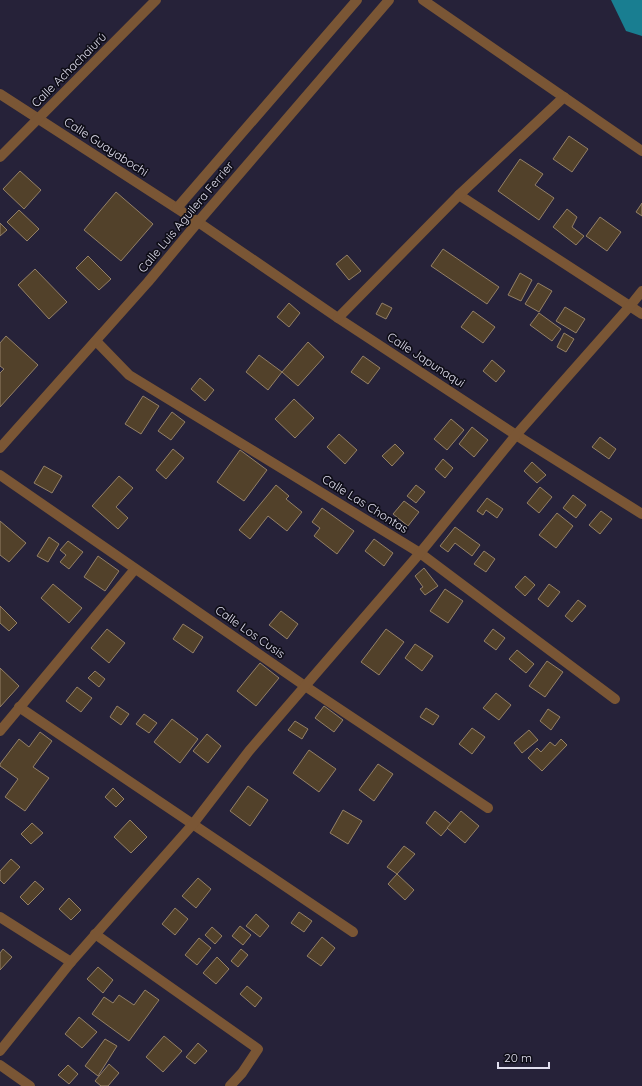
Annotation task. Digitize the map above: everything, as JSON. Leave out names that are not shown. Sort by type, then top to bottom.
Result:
[{"type":"street","name":"Calle Achachaiurú","points":[[0,157],[156,0]]},
{"type":"street","points":[[177,208],[357,0]]},
{"type":"street","name":"Calle Luis Aguilera Ferrier","points":[[0,448],[148,282],[389,0]]},
{"type":"street","points":[[423,0],[642,151]]},
{"type":"street","name":"Calle Guayabochi","points":[[0,94],[198,222]]},
{"type":"street","points":[[338,318],[459,195],[564,97]]},
{"type":"street","points":[[459,195],[642,314]]},
{"type":"street","name":"Calle Japunaqui","points":[[198,222],[338,318],[516,435],[642,514]]},
{"type":"street","points":[[0,1051],[71,962],[193,824],[249,751],[420,553],[516,435],[642,291]]},
{"type":"street","name":"Calle Las Chontas","points":[[96,341],[129,375],[420,553],[616,699]]},
{"type":"street","name":"Calle Los Cusis","points":[[0,475],[305,686],[488,808]]},
{"type":"street","points":[[0,731],[135,569]]},
{"type":"street","points":[[19,707],[353,932]]},
{"type":"street","points":[[0,917],[71,962]]},
{"type":"street","points":[[95,934],[258,1049],[242,1073],[230,1086]]},
{"type":"street","points":[[0,1065],[30,1086]]},
{"type":"water","points":[[611,0],[642,0],[642,36],[626,31]]},
{"type":"building","points":[[569,136],[588,149],[572,172],[553,159]]},
{"type":"building","points":[[520,159],[543,174],[535,185],[554,198],[539,220],[498,191]]},
{"type":"building","points":[[20,171],[41,190],[24,209],[3,189]]},
{"type":"building","points":[[116,192],[153,224],[121,261],[84,230]]},
{"type":"building","points":[[642,203],[642,216],[636,212]]},
{"type":"building","points":[[567,209],[577,217],[572,227],[584,236],[576,245],[553,227]]},
{"type":"building","points":[[19,210],[39,229],[27,241],[7,222]]},
{"type":"building","points":[[600,217],[621,232],[607,251],[586,236]]},
{"type":"building","points":[[0,223],[7,230],[0,236]]},
{"type":"building","points":[[443,249],[499,287],[487,304],[431,266]]},
{"type":"building","points":[[347,255],[361,271],[349,280],[336,264]]},
{"type":"building","points":[[88,256],[111,279],[99,290],[76,268]]},
{"type":"building","points":[[35,269],[67,302],[49,319],[18,285]]},
{"type":"building","points":[[520,273],[532,280],[521,301],[508,295]]},
{"type":"building","points":[[538,283],[552,291],[539,312],[525,304]]},
{"type":"building","points":[[289,303],[300,313],[289,327],[277,317]]},
{"type":"building","points":[[382,303],[392,308],[386,319],[376,314]]},
{"type":"building","points":[[565,307],[585,319],[576,333],[556,321]]},
{"type":"building","points":[[473,311],[495,327],[483,343],[461,327]]},
{"type":"building","points":[[539,313],[561,329],[552,341],[530,325]]},
{"type":"building","points":[[564,333],[574,339],[566,352],[557,347]]},
{"type":"building","points":[[6,336],[38,365],[0,407],[0,373],[4,369],[0,366],[0,343]]},
{"type":"building","points":[[308,342],[324,357],[298,386],[282,372]]},
{"type":"building","points":[[259,355],[282,372],[268,390],[246,372]]},
{"type":"building","points":[[363,356],[380,368],[368,384],[351,372]]},
{"type":"building","points":[[492,360],[505,371],[496,382],[483,371]]},
{"type":"building","points":[[200,378],[214,390],[205,401],[191,389]]},
{"type":"building","points":[[143,396],[159,406],[141,434],[125,424]]},
{"type":"building","points":[[294,399],[314,418],[295,438],[275,419]]},
{"type":"building","points":[[172,412],[185,422],[171,440],[158,431]]},
{"type":"building","points":[[451,419],[464,430],[447,450],[434,439]]},
{"type":"building","points":[[472,427],[488,440],[474,457],[459,444]]},
{"type":"building","points":[[339,434],[357,450],[345,464],[327,447]]},
{"type":"building","points":[[600,437],[616,449],[609,459],[592,447]]},
{"type":"building","points":[[395,444],[404,453],[392,466],[382,456]]},
{"type":"building","points":[[173,449],[184,458],[166,479],[156,470]]},
{"type":"building","points":[[240,450],[267,470],[244,501],[217,482]]},
{"type":"building","points":[[443,459],[453,468],[445,478],[435,469]]},
{"type":"building","points":[[532,462],[546,475],[537,483],[524,471]]},
{"type":"building","points":[[44,466],[62,476],[52,493],[34,483]]},
{"type":"building","points":[[119,476],[133,488],[116,507],[128,518],[118,529],[92,506]]},
{"type":"building","points":[[276,485],[289,496],[286,499],[302,512],[287,531],[268,516],[250,539],[239,530]]},
{"type":"building","points":[[416,485],[425,492],[416,503],[407,496]]},
{"type":"building","points":[[540,487],[552,497],[539,513],[527,503]]},
{"type":"building","points":[[573,495],[586,505],[576,518],[563,508]]},
{"type":"building","points":[[487,498],[503,509],[497,518],[486,510],[483,515],[477,511]]},
{"type":"building","points":[[404,501],[419,512],[408,526],[393,514]]},
{"type":"building","points":[[322,508],[354,531],[337,554],[314,536],[320,528],[312,522]]},
{"type":"building","points":[[601,511],[612,519],[600,534],[589,525]]},
{"type":"building","points":[[557,513],[573,526],[556,548],[539,535]]},
{"type":"building","points":[[0,521],[26,543],[9,562],[0,555]]},
{"type":"building","points":[[455,527],[480,545],[472,556],[455,543],[448,552],[440,546]]},
{"type":"building","points":[[49,537],[59,544],[48,562],[37,556]]},
{"type":"building","points":[[374,539],[393,553],[384,566],[365,551]]},
{"type":"building","points":[[68,541],[83,552],[69,569],[60,562],[66,555],[60,550]]},
{"type":"building","points":[[484,551],[495,559],[486,572],[474,564]]},
{"type":"building","points":[[98,556],[119,571],[105,591],[84,577]]},
{"type":"building","points":[[424,568],[438,586],[425,595],[420,589],[423,587],[415,576]]},
{"type":"building","points":[[525,576],[535,585],[525,596],[515,587]]},
{"type":"building","points":[[53,584],[82,608],[69,623],[41,598]]},
{"type":"building","points":[[549,584],[560,592],[548,607],[538,599]]},
{"type":"building","points":[[445,589],[463,601],[448,623],[430,611]]},
{"type":"building","points":[[578,600],[586,606],[572,622],[565,616]]},
{"type":"building","points":[[0,606],[17,623],[9,631],[0,623]]},
{"type":"building","points":[[281,611],[298,624],[287,639],[269,625]]},
{"type":"building","points":[[183,624],[203,637],[193,653],[173,639]]},
{"type":"building","points":[[107,629],[125,643],[109,663],[91,648]]},
{"type":"building","points":[[386,629],[404,642],[379,675],[361,662]]},
{"type":"building","points":[[493,629],[505,638],[496,650],[484,641]]},
{"type":"building","points":[[415,644],[433,656],[422,671],[405,658]]},
{"type":"building","points":[[517,650],[534,664],[526,673],[509,659]]},
{"type":"building","points":[[547,661],[563,672],[545,697],[529,686]]},
{"type":"building","points":[[260,663],[279,678],[256,706],[237,691]]},
{"type":"building","points":[[0,668],[19,686],[0,707]]},
{"type":"building","points":[[95,671],[105,679],[99,687],[88,678]]},
{"type":"building","points":[[77,687],[92,698],[81,712],[66,701]]},
{"type":"building","points":[[496,693],[511,705],[499,720],[483,708]]},
{"type":"building","points":[[117,706],[129,714],[121,725],[110,717]]},
{"type":"building","points":[[324,706],[343,720],[334,732],[315,718]]},
{"type":"building","points":[[426,708],[439,716],[433,725],[420,717]]},
{"type":"building","points":[[548,709],[560,717],[551,730],[540,721]]},
{"type":"building","points":[[144,714],[157,723],[149,733],[136,724]]},
{"type":"building","points":[[172,719],[198,739],[180,763],[154,742]]},
{"type":"building","points":[[295,721],[308,729],[302,739],[288,730]]},
{"type":"building","points":[[472,728],[485,737],[472,754],[459,744]]},
{"type":"building","points":[[529,730],[538,740],[522,753],[514,743]]},
{"type":"building","points":[[40,732],[52,741],[33,767],[49,778],[25,811],[5,797],[18,779],[0,766],[0,764],[19,739],[29,747]]},
{"type":"building","points":[[207,734],[221,746],[208,763],[193,751]]},
{"type":"building","points":[[561,739],[567,745],[542,771],[528,758],[537,748],[541,752],[550,742],[555,746]]},
{"type":"building","points":[[309,750],[336,769],[319,792],[293,773]]},
{"type":"building","points":[[378,764],[393,774],[374,801],[359,790]]},
{"type":"building","points":[[248,786],[268,800],[250,826],[230,811]]},
{"type":"building","points":[[113,788],[124,799],[116,807],[105,797]]},
{"type":"building","points":[[343,810],[362,821],[348,844],[330,833]]},
{"type":"building","points":[[435,811],[451,824],[441,836],[426,823]]},
{"type":"building","points":[[461,811],[479,826],[465,843],[447,828]]},
{"type":"building","points":[[130,820],[147,837],[131,853],[114,837]]},
{"type":"building","points":[[32,823],[43,833],[31,844],[21,834]]},
{"type":"building","points":[[404,846],[415,854],[397,874],[387,867]]},
{"type":"building","points":[[11,859],[20,867],[4,884],[0,880],[0,871]]},
{"type":"building","points":[[397,874],[414,890],[405,900],[388,884]]},
{"type":"building","points":[[198,878],[211,889],[196,908],[182,896]]},
{"type":"building","points":[[35,881],[44,889],[28,905],[20,897]]},
{"type":"building","points":[[69,898],[81,910],[71,920],[59,909]]},
{"type":"building","points":[[175,908],[188,919],[175,935],[162,924]]},
{"type":"building","points":[[299,912],[312,921],[304,932],[291,923]]},
{"type":"building","points":[[256,914],[269,926],[260,937],[246,926]]},
{"type":"building","points":[[240,926],[251,935],[243,945],[232,936]]},
{"type":"building","points":[[212,927],[222,936],[215,944],[205,935]]},
{"type":"building","points":[[322,937],[335,948],[321,966],[307,956]]},
{"type":"building","points":[[199,938],[211,948],[197,965],[185,955]]},
{"type":"building","points":[[3,949],[12,957],[0,970],[0,953]]},
{"type":"building","points":[[241,949],[248,955],[238,967],[231,961]]},
{"type":"building","points":[[217,957],[229,969],[216,984],[203,973]]},
{"type":"building","points":[[98,967],[113,980],[103,993],[87,979]]},
{"type":"building","points":[[247,986],[262,998],[255,1007],[240,994]]},
{"type":"building","points":[[145,990],[159,1000],[129,1041],[92,1014],[104,997],[113,1003],[119,995],[134,1005]]},
{"type":"building","points":[[79,1017],[97,1032],[82,1048],[65,1034]]},
{"type":"building","points":[[164,1036],[182,1051],[163,1072],[146,1057]]},
{"type":"building","points":[[105,1039],[117,1046],[98,1076],[85,1066]]},
{"type":"building","points":[[198,1043],[207,1051],[195,1064],[186,1057]]},
{"type":"building","points":[[109,1064],[119,1073],[108,1086],[101,1086],[95,1081]]},
{"type":"building","points":[[68,1065],[78,1074],[69,1084],[58,1075]]}]
